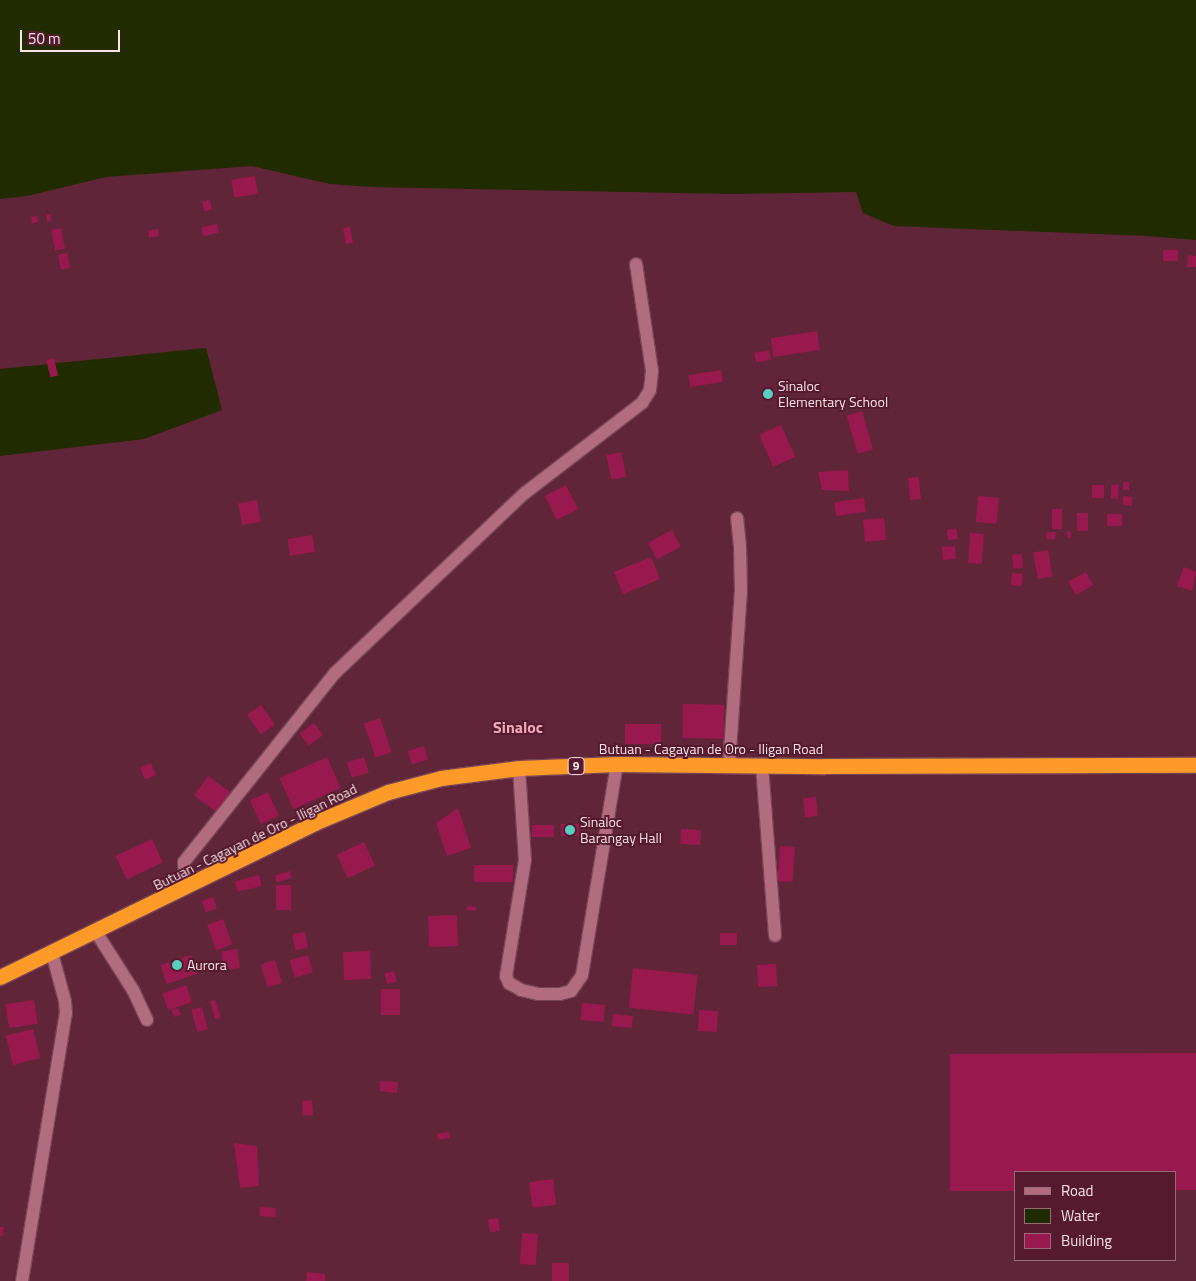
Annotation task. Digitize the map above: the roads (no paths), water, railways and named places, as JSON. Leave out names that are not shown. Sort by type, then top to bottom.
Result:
[{"type":"highway","name":"Butuan - Cagayan de Oro - Iligan Road","points":[[0,977],[96,932],[321,820],[388,792],[441,778],[519,768],[617,764],[729,766],[1196,765]]},
{"type":"street","points":[[186,887],[184,862],[335,673],[525,494],[642,404],[650,390],[652,371],[636,264]]},
{"type":"street","points":[[729,766],[740,591],[740,546],[737,518]]},
{"type":"street","points":[[519,768],[525,860],[505,968],[506,976],[509,983],[522,990],[538,994],[560,994],[571,991],[582,975],[617,764]]},
{"type":"street","points":[[762,766],[775,936]]},
{"type":"street","points":[[96,932],[124,974],[147,1020]]},
{"type":"street","points":[[22,1281],[66,1013],[65,1001],[52,953]]},
{"type":"water","points":[[0,0],[1196,0],[1196,240],[1147,236],[894,226],[863,213],[856,192],[732,194],[373,187],[330,184],[252,166],[106,177],[27,196],[0,199]]},
{"type":"water","points":[[206,348],[222,410],[144,439],[0,456],[0,369]]},
{"type":"place","name":"Sinaloc Elementary School","points":[[768,394]]},
{"type":"place","name":"Sinaloc Barangay Hall","points":[[570,830]]},
{"type":"place","name":"Aurora","points":[[177,965]]},
{"type":"district","name":"Sinaloc","points":[[518,727]]}]
